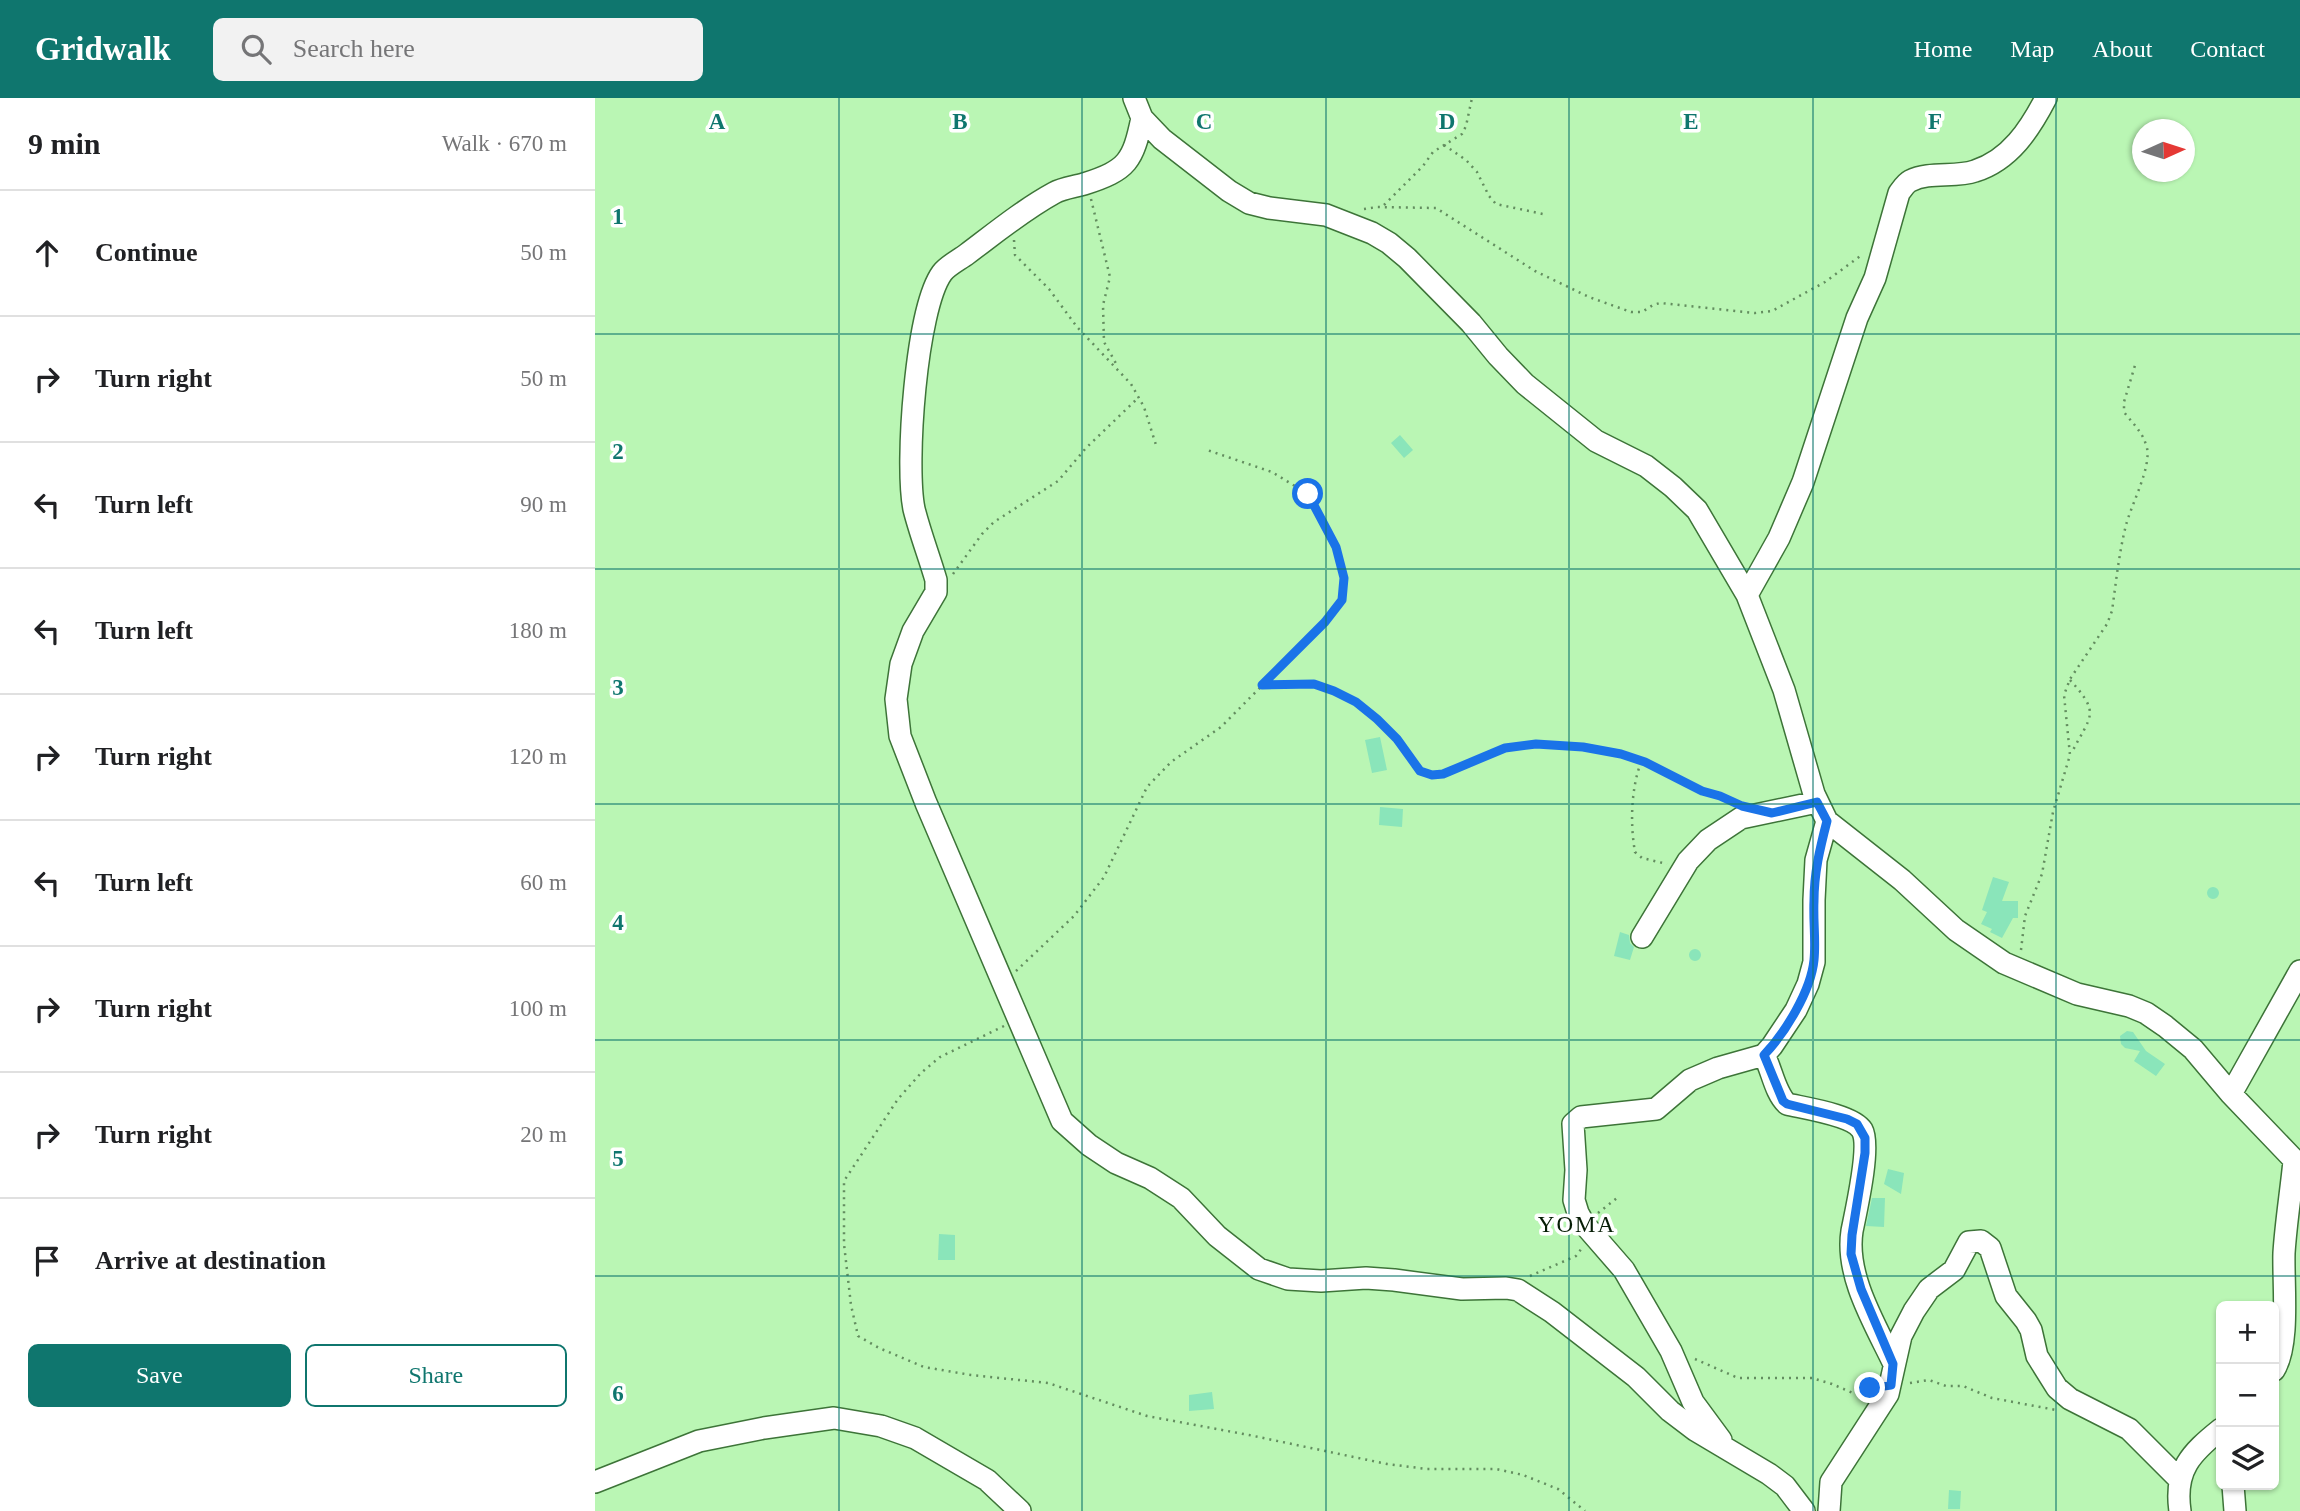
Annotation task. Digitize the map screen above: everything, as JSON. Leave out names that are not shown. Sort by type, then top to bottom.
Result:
[{"type":"street","points":[[1134,98],[1142,118],[1162,139],[1195,166],[1249,203],[1326,215],[1372,233],[1389,243],[1471,323],[1525,384],[1597,441],[1646,466],[1673,487],[1697,510],[1747,595],[1784,690],[1817,802],[1827,821],[1902,880],[1956,930],[2004,963],[2077,994],[2129,1006],[2146,1013],[2193,1049],[2297,1164],[2284,1252],[2283,1340],[2277,1364]]},
{"type":"street","points":[[1747,595],[1779,538],[1803,482],[1857,318],[1875,278],[1899,193],[1908,181],[1927,176],[1955,176],[1976,171],[1995,162],[2017,145],[2046,98]]},
{"type":"street","points":[[1142,118],[1135,152],[1130,160],[1113,173],[1057,191],[942,272],[933,292],[921,343],[913,403],[911,466],[914,507],[936,580],[936,592],[913,631],[901,664],[896,699],[900,736],[1062,1121],[1089,1145],[1116,1163],[1150,1178],[1181,1198],[1217,1236],[1259,1269],[1288,1279],[1321,1282],[1366,1278],[1462,1289],[1518,1290],[1552,1312],[1636,1377],[1670,1411],[1695,1430],[1785,1486],[1804,1511]]},
{"type":"street","points":[[1642,937],[1684,868],[1708,840],[1741,818],[1817,802]]},
{"type":"street","points":[[1738,1456],[1713,1432],[1693,1402],[1671,1351],[1624,1270],[1584,1224],[1574,1200],[1576,1170],[1572,1131],[1577,1118],[1656,1110],[1690,1080],[1718,1068],[1764,1055],[1772,1046],[1796,1010],[1808,984],[1814,962],[1816,860],[1827,821]]},
{"type":"street","points":[[2231,1094],[2300,971]]},
{"type":"street","points":[[1764,1055],[1781,1097],[1787,1104],[1847,1119],[1862,1130],[1865,1153],[1851,1254],[1861,1289],[1893,1364]]},
{"type":"street","points":[[1829,1511],[1832,1482],[1891,1385],[1893,1364],[1901,1336],[1929,1289],[1954,1270],[1969,1242],[1981,1241],[1990,1248],[2006,1296],[2031,1330],[2037,1356],[2057,1388],[2070,1399],[2129,1429],[2179,1479]]},
{"type":"street","points":[[595,1482],[699,1441],[834,1418],[881,1426],[915,1438],[987,1480],[1020,1511]]},
{"type":"street","points":[[2180,1511],[2179,1479],[2187,1462],[2216,1434]]},
{"type":"street","points":[[2233,1490],[2235,1511]]},
{"type":"path","points":[[1383,206],[1423,166],[1433,152],[1462,134],[1472,98]]},
{"type":"path","points":[[1444,145],[1467,160],[1496,204],[1543,214]]},
{"type":"path","points":[[1087,183],[1110,277],[1103,305],[1103,335],[1105,346],[1114,357],[1119,370]]},
{"type":"path","points":[[1364,209],[1383,206],[1424,207],[1444,212],[1552,280],[1631,312],[1642,312],[1653,304],[1660,303],[1755,313],[1772,311],[1825,282],[1885,238]]},
{"type":"path","points":[[1016,235],[1015,255],[1049,289],[1077,327],[1131,384],[1139,397],[1156,445]]},
{"type":"path","points":[[2070,755],[2064,695],[2070,679],[2108,624],[2126,526],[2146,471],[2148,451],[2144,437],[2124,412],[2124,402],[2136,362]]},
{"type":"path","points":[[936,592],[958,569],[982,534],[994,522],[1058,481],[1086,448],[1139,397]]},
{"type":"path","points":[[1003,983],[1074,916],[1104,877],[1147,787],[1171,762],[1221,727],[1342,600],[1344,578],[1336,547],[1308,494],[1272,472],[1207,450]]},
{"type":"path","points":[[2022,971],[2021,940],[2025,916],[2042,874],[2053,812],[2070,755],[2091,715],[2086,697],[2070,679]]},
{"type":"path","points":[[1262,685],[1314,684],[1356,702],[1397,739],[1420,771],[1432,775],[1443,774],[1505,748],[1536,744],[1583,747],[1621,754],[1641,761],[1702,791],[1742,806]]},
{"type":"path","points":[[1641,761],[1635,777],[1632,835],[1635,852],[1642,858],[1684,868]]},
{"type":"path","points":[[1020,1018],[940,1057],[921,1073],[898,1099],[844,1181],[844,1244],[851,1305],[859,1336],[879,1348],[924,1367],[1048,1383],[1147,1416],[1387,1464],[1427,1469],[1496,1469],[1523,1475],[1558,1489],[1585,1511]]},
{"type":"path","points":[[1506,1288],[1576,1256],[1583,1247],[1584,1224],[1617,1198]]},
{"type":"path","points":[[1671,1351],[1738,1378],[1812,1378],[1853,1393],[1875,1386],[1929,1380],[1946,1386],[1963,1386],[1992,1398],[2035,1408],[2087,1408]]},
{"type":"building","points":[[1400,435],[1413,450],[1404,458],[1391,443]]},
{"type":"building","points":[[1380,737],[1387,770],[1372,773],[1365,740]]},
{"type":"building","points":[[1380,807],[1403,809],[1402,827],[1379,825]]},
{"type":"building","points":[[1993,877],[2009,882],[2002,901],[2018,901],[2018,918],[2013,918],[2002,938],[1981,924],[1987,912],[1982,910]]},
{"type":"building","points":[[2213,887],[2219,893],[2213,899],[2207,893]]},
{"type":"building","points":[[1620,932],[1629,935],[1630,943],[1634,947],[1630,960],[1614,956]]},
{"type":"building","points":[[1695,949],[1701,955],[1695,961],[1689,955]]},
{"type":"building","points":[[2127,1031],[2133,1032],[2146,1051],[2165,1064],[2156,1076],[2134,1061],[2140,1051],[2125,1048],[2121,1044],[2120,1036]]},
{"type":"building","points":[[1888,1169],[1904,1173],[1901,1194],[1884,1184]]},
{"type":"building","points":[[1872,1198],[1885,1198],[1884,1227],[1866,1226]]},
{"type":"building","points":[[939,1234],[955,1235],[955,1260],[938,1260]]},
{"type":"building","points":[[1212,1392],[1214,1409],[1189,1411],[1189,1395]]},
{"type":"building","points":[[1949,1490],[1961,1491],[1960,1509],[1948,1509]]},
{"type":"district","name":"YOMA","points":[[1577,1224]]},
{"type":"route","points":[[1308,494],[1336,547],[1344,578],[1342,600],[1325,622],[1262,685],[1314,684],[1356,702],[1397,739],[1420,771],[1432,775],[1443,774],[1505,748],[1536,744],[1583,747],[1621,754],[1645,762],[1702,791],[1742,806],[1772,813],[1817,802],[1827,821],[1816,860],[1814,962],[1808,984],[1796,1010],[1764,1055],[1783,1101],[1847,1119],[1857,1124],[1865,1138],[1851,1254],[1861,1289],[1893,1364],[1891,1385],[1870,1388]]}]
